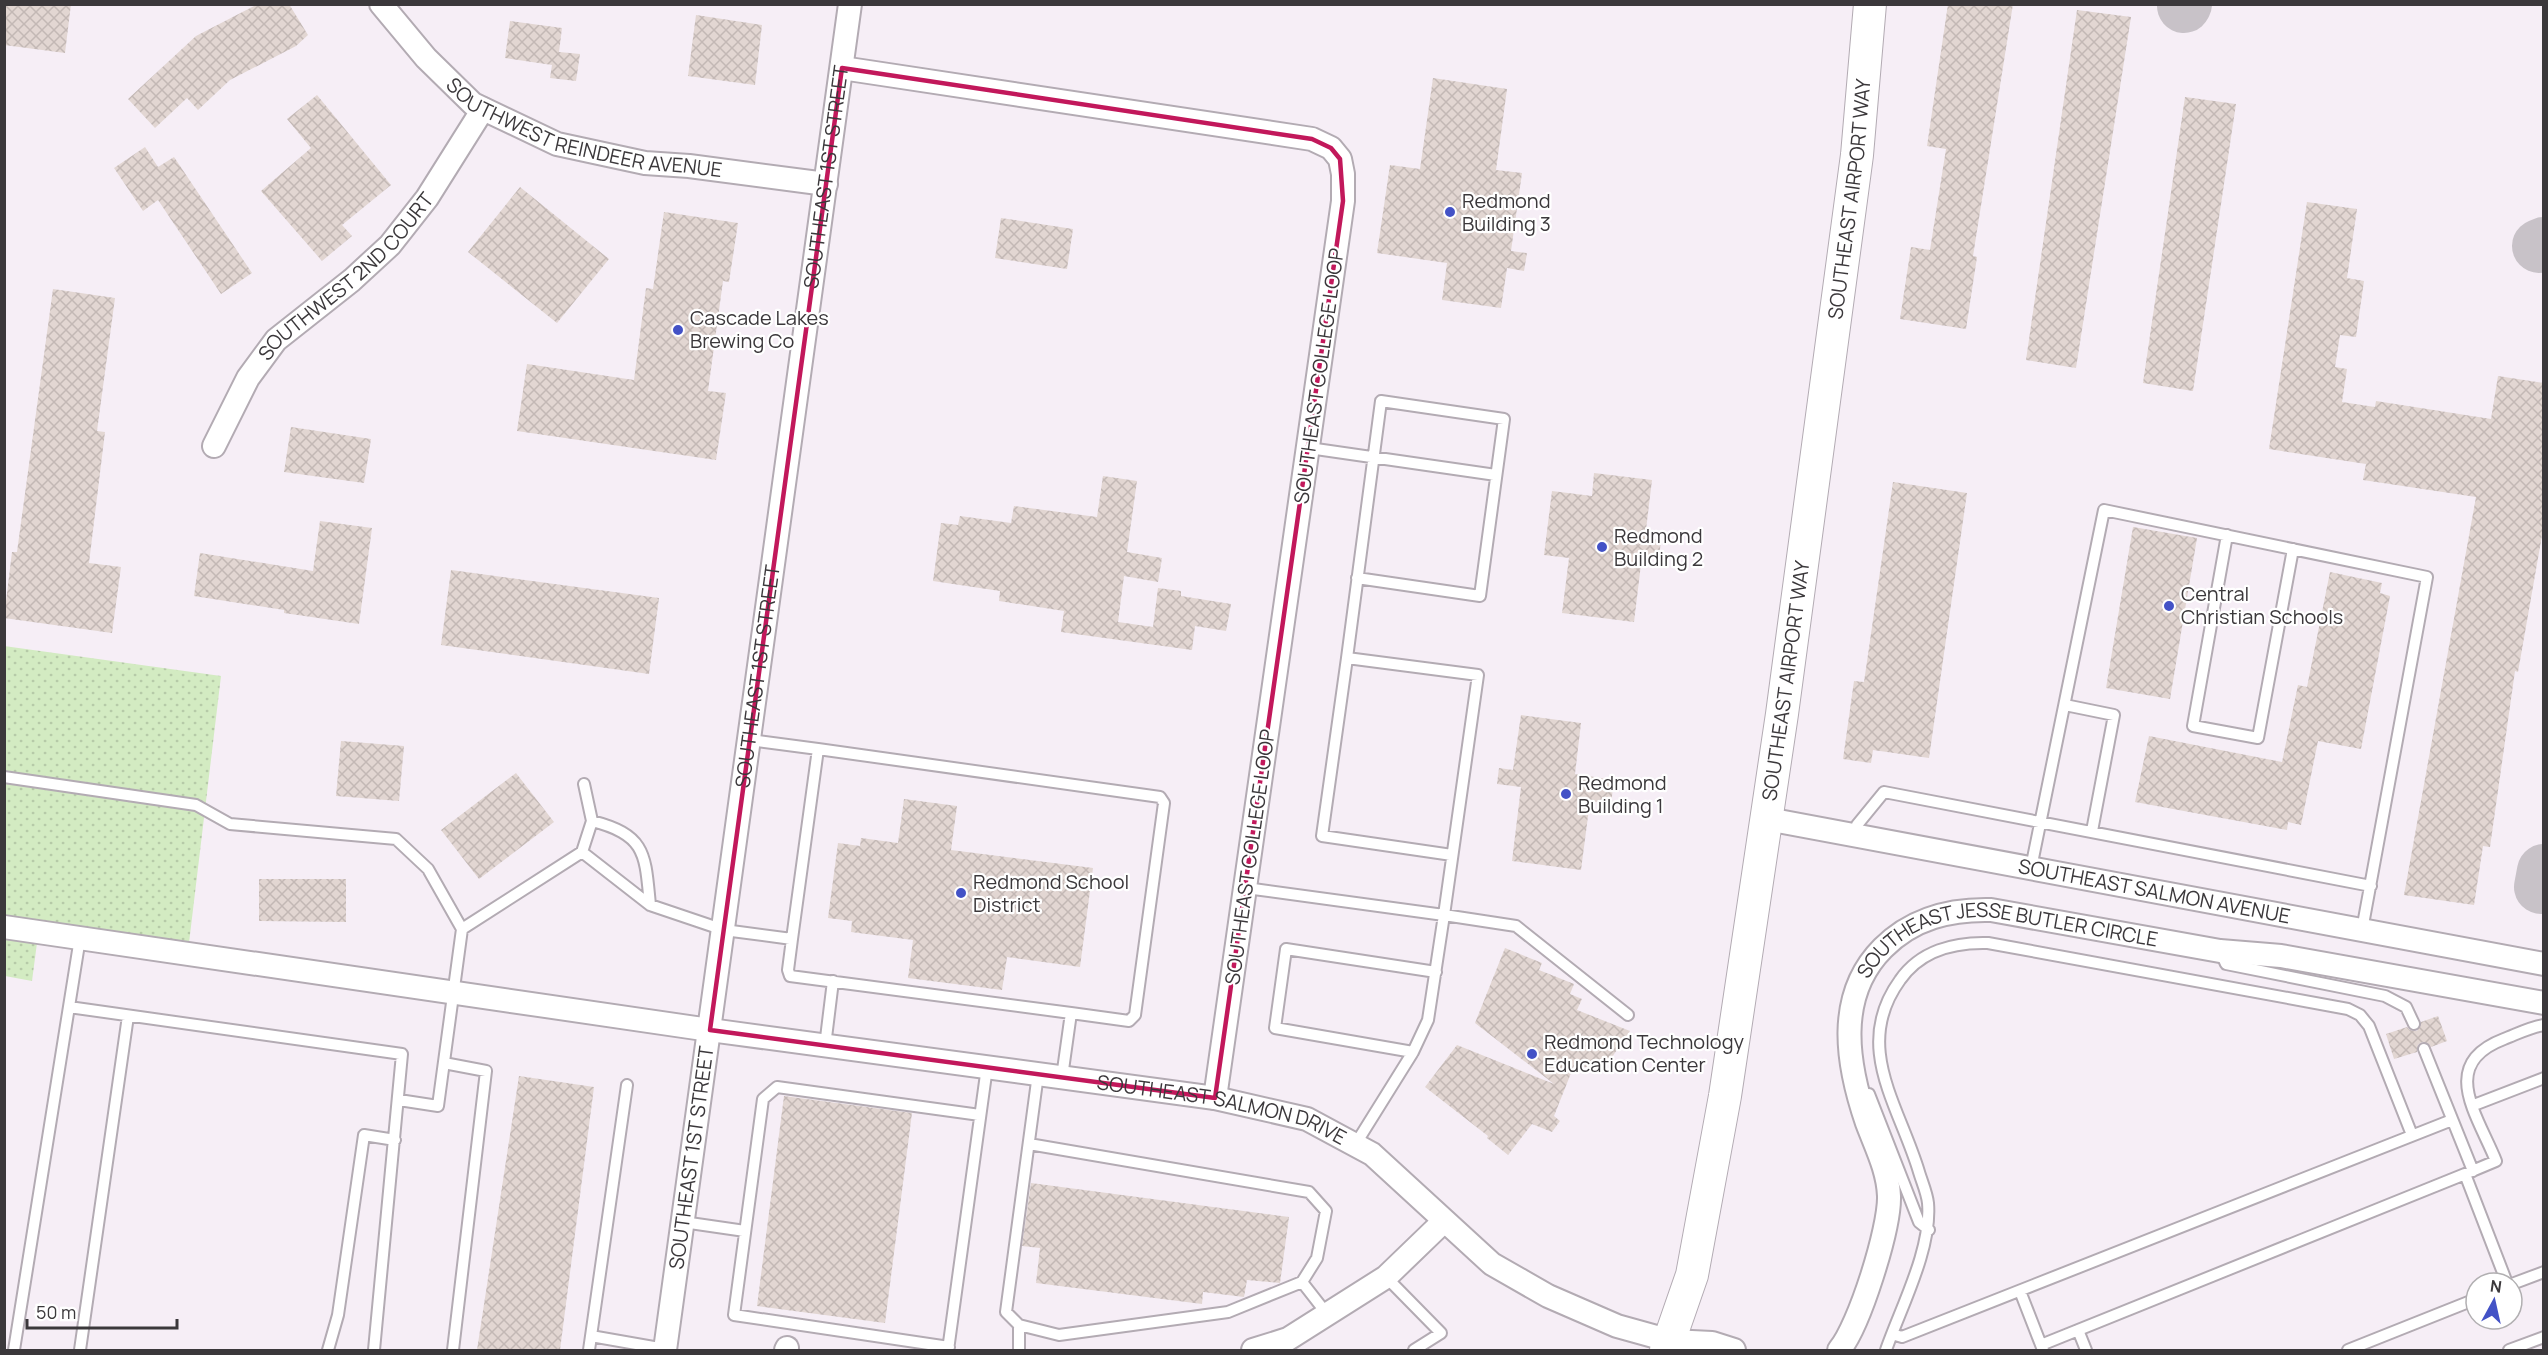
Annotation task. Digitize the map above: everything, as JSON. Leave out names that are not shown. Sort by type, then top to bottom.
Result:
[{"type":"main road","name":"SOUTHEAST AIRPORT WAY","points":[[1669,1346],[1692,1275],[1717,1145],[1767,819],[1857,155],[1870,4]]},
{"type":"street","name":"SOUTHWEST REINDEER AVENUE","points":[[381,4],[426,58],[473,104],[557,144],[623,159],[826,184]]},
{"type":"street","name":"SOUTHEAST 1ST STREET","points":[[668,1350],[683,1222],[850,4]]},
{"type":"street","name":"SOUTHEAST COLLEGE LOOP","points":[[842,68],[1312,139],[1331,148],[1340,159],[1343,174],[1343,201],[1215,1098]]},
{"type":"street","name":"SOUTHWEST 2ND COURT","points":[[214,446],[248,378],[276,340],[352,280],[390,245],[427,198],[483,109]]},
{"type":"street","name":"SOUTHEAST SALMON AVENUE","points":[[1767,819],[2544,964]]},
{"type":"street","name":"SOUTHEAST JESSE BUTLER CIRCLE","points":[[1839,1350],[1856,1320],[1884,1235],[1888,1209],[1885,1172],[1867,1121],[1852,1067],[1848,1032],[1850,1015],[1859,984],[1868,968],[1890,941],[1904,930],[1935,916],[1972,910],[1991,910],[2220,951],[2281,956],[2544,1003]]},
{"type":"street","name":"SOUTHEAST SALMON DRIVE","points":[[4,927],[710,1030],[1215,1098],[1307,1119],[1372,1154],[1408,1184],[1443,1222],[1492,1264],[1548,1296],[1669,1346]]},
{"type":"street","points":[[1253,1350],[1291,1345],[1327,1314],[1386,1276],[1443,1222]]},
{"type":"street","points":[[1669,1346],[1712,1343],[1734,1350]]},
{"type":"lane","points":[[1358,578],[1480,596],[1504,419],[1381,401],[1322,836],[1452,855]]},
{"type":"lane","points":[[1309,448],[1496,475]]},
{"type":"lane","points":[[2031,868],[2104,510],[2427,577],[2362,930]]},
{"type":"lane","points":[[2227,536],[2193,726],[2258,738],[2293,549]]},
{"type":"lane","points":[[1347,658],[1478,675],[1428,1020],[1413,1052],[1355,1145]]},
{"type":"lane","points":[[2065,705],[2114,715],[2092,831]]},
{"type":"lane","points":[[750,740],[818,749],[1160,797],[1164,803],[1135,1015],[1129,1021],[790,976],[788,970],[818,749]]},
{"type":"lane","points":[[4,777],[196,805],[230,824],[396,839],[428,869],[462,928],[438,1106],[399,1100]]},
{"type":"lane","points":[[462,928],[582,852],[592,821],[584,784]]},
{"type":"lane","points":[[1855,835],[1857,825],[1884,792],[2040,820],[2371,886]]},
{"type":"lane","points":[[592,821],[619,828],[645,854],[650,905]]},
{"type":"lane","points":[[582,852],[650,905],[724,930],[792,939]]},
{"type":"lane","points":[[1246,888],[1516,926],[1628,1015]]},
{"type":"lane","points":[[14,1350],[80,938]]},
{"type":"lane","points":[[1886,1350],[1929,1230],[1928,1201],[1911,1144],[1881,1066],[1877,1031],[1892,990],[1905,972],[1922,958],[1962,942],[1988,944],[2348,1009],[2361,1015],[2369,1026],[2412,1135]]},
{"type":"lane","points":[[1413,1052],[1275,1028],[1286,949],[1436,972]]},
{"type":"lane","points":[[2220,951],[2226,964],[2385,996],[2406,1007],[2414,1024]]},
{"type":"lane","points":[[825,1046],[833,981]]},
{"type":"lane","points":[[69,1008],[402,1054],[374,1350]]},
{"type":"lane","points":[[1062,1077],[1071,1013]]},
{"type":"lane","points":[[80,1350],[128,1016]]},
{"type":"lane","points":[[2020,1291],[2042,1348],[2078,1330],[2496,1161],[2467,1089],[2466,1074],[2472,1061],[2485,1047],[2544,1025]]},
{"type":"lane","points":[[2424,1049],[2452,1120],[2503,1271]]},
{"type":"lane","points":[[444,1064],[486,1071],[453,1350]]},
{"type":"lane","points":[[981,1115],[777,1087],[762,1099],[734,1315],[948,1349],[981,1115],[987,1067]]},
{"type":"lane","points":[[1852,1067],[1860,1072],[1919,1222],[1929,1230]]},
{"type":"lane","points":[[1029,1144],[1309,1192],[1326,1211],[1317,1258],[1302,1282],[1228,1312],[1059,1335],[1019,1325],[1006,1312],[1038,1074]]},
{"type":"lane","points":[[2474,1106],[2544,1078]]},
{"type":"lane","points":[[589,1350],[627,1085]]},
{"type":"lane","points":[[1892,1334],[1902,1336],[2020,1291],[2452,1120]]},
{"type":"lane","points":[[328,1350],[338,1315],[364,1135],[395,1140]]},
{"type":"lane","points":[[683,1222],[745,1231]]},
{"type":"lane","points":[[2524,1280],[2544,1272]]},
{"type":"lane","points":[[1386,1276],[1441,1333],[1414,1350]]},
{"type":"lane","points":[[1302,1282],[1327,1314]]},
{"type":"lane","points":[[2348,1350],[2464,1304]]},
{"type":"lane","points":[[1019,1325],[1019,1350]]},
{"type":"lane","points":[[2078,1330],[2086,1350]]},
{"type":"lane","points":[[591,1336],[668,1350]]},
{"type":"lane","points":[[2510,1350],[2544,1337]]},
{"type":"highlighted area","points":[[842,68],[1312,139],[1331,148],[1340,159],[1343,201],[1215,1098],[710,1030]]},
{"type":"green space","points":[[4,646],[221,676],[189,943],[40,920],[32,981],[5,976]]},
{"type":"building","points":[[4,4],[71,4],[65,53],[4,45]]},
{"type":"building","points":[[258,4],[289,4],[308,35],[296,46],[230,80],[198,110],[187,98],[155,128],[128,99],[196,36]]},
{"type":"building","points":[[1948,4],[2013,4],[1973,256],[1977,257],[1966,329],[1900,319],[1911,247],[1930,250],[1946,149],[1927,146]]},
{"type":"building","points":[[2077,10],[2131,17],[2076,368],[2026,360]]},
{"type":"building","points":[[696,15],[762,25],[755,85],[688,76]]},
{"type":"building","points":[[510,21],[562,28],[559,52],[580,54],[576,81],[550,78],[552,65],[505,58]]},
{"type":"building","name":"Redmond Building 3","points":[[1433,78],[1507,89],[1496,170],[1522,173],[1511,251],[1527,253],[1524,271],[1507,268],[1501,308],[1442,300],[1447,263],[1377,253],[1390,165],[1420,169]]},
{"type":"building","points":[[317,95],[391,185],[342,225],[352,236],[322,261],[261,191],[311,148],[287,119]]},
{"type":"building","points":[[2185,97],[2236,104],[2193,391],[2143,383]]},
{"type":"building","points":[[145,147],[158,167],[174,157],[252,273],[221,294],[158,200],[143,211],[114,168]]},
{"type":"building","points":[[520,187],[609,259],[557,323],[468,252]]},
{"type":"building","points":[[2307,202],[2357,209],[2347,278],[2364,281],[2356,337],[2340,335],[2335,367],[2347,369],[2342,402],[2375,407],[2376,401],[2491,419],[2498,376],[2544,383],[2544,524],[2518,672],[2515,671],[2490,847],[2483,846],[2474,905],[2404,895],[2476,497],[2363,480],[2366,464],[2269,449]]},
{"type":"building","points":[[664,212],[738,223],[729,282],[723,281],[708,391],[726,393],[716,460],[517,431],[527,364],[634,380],[646,288],[653,289]]},
{"type":"building","points":[[1001,218],[1073,229],[1067,269],[995,258]]},
{"type":"building","points":[[53,289],[115,298],[97,431],[105,432],[89,563],[121,567],[112,633],[4,618],[12,552],[17,552]]},
{"type":"building","points":[[291,427],[371,439],[364,483],[284,472]]},
{"type":"building","name":"Redmond Building 2","points":[[1594,473],[1652,480],[1645,538],[1661,540],[1659,558],[1642,556],[1634,622],[1562,613],[1569,558],[1544,555],[1552,491],[1592,496]]},
{"type":"building","points":[[1103,476],[1137,481],[1127,552],[1162,558],[1158,582],[1124,576],[1118,622],[1153,627],[1158,588],[1181,591],[1181,596],[1231,604],[1226,631],[1195,626],[1192,650],[1061,632],[1064,611],[999,601],[1000,591],[933,581],[941,523],[958,525],[960,516],[1011,523],[1014,506],[1097,517]]},
{"type":"building","points":[[1893,482],[1967,493],[1929,758],[1873,750],[1871,763],[1843,759],[1854,681],[1864,682]]},
{"type":"building","points":[[320,521],[372,528],[359,624],[194,596],[200,553],[313,571]]},
{"type":"building","points":[[2133,527],[2197,538],[2170,699],[2106,688]]},
{"type":"building","points":[[451,570],[659,598],[649,674],[441,645]]},
{"type":"building","points":[[2330,572],[2382,583],[2380,593],[2390,596],[2361,749],[2318,741],[2301,825],[2288,822],[2287,830],[2135,802],[2149,736],[2282,762],[2298,685],[2307,687]]},
{"type":"building","name":"Redmond Building 1","points":[[1521,715],[1581,723],[1575,774],[1614,780],[1611,804],[1590,801],[1581,870],[1512,861],[1521,787],[1497,784],[1499,768],[1513,770]]},
{"type":"building","points":[[341,741],[404,746],[399,801],[336,796]]},
{"type":"building","points":[[516,773],[554,822],[479,879],[441,830]]},
{"type":"building","name":"Redmond School District","points":[[904,799],[957,806],[951,850],[1093,868],[1080,967],[1007,957],[1002,990],[908,978],[913,940],[851,932],[852,921],[828,918],[838,843],[860,846],[861,838],[898,843]]},
{"type":"building","points":[[259,879],[346,879],[346,922],[259,921]]},
{"type":"building","name":"Redmond Technology Education Center","points":[[1505,948],[1542,963],[1539,970],[1574,984],[1570,994],[1582,999],[1577,1010],[1630,1031],[1612,1057],[1603,1060],[1598,1072],[1575,1063],[1554,1116],[1560,1121],[1552,1132],[1532,1124],[1508,1155],[1487,1138],[1488,1136],[1425,1087],[1457,1045],[1554,1084],[1475,1023]]},
{"type":"building","points":[[2438,1016],[2447,1041],[2431,1047],[2422,1042],[2418,1045],[2417,1052],[2394,1059],[2386,1034],[2407,1027],[2417,1031],[2421,1022]]},
{"type":"building","points":[[519,1076],[594,1087],[560,1350],[477,1350]]},
{"type":"building","points":[[784,1096],[912,1113],[885,1323],[757,1306]]},
{"type":"building","points":[[1031,1183],[1289,1217],[1280,1283],[1247,1280],[1244,1297],[1203,1292],[1202,1304],[1036,1283],[1040,1248],[1022,1246]]},
{"type":"taxiway","points":[[2539,246],[2544,244]]},
{"type":"taxiway","points":[[2541,887],[2544,871]]},
{"type":"place","name":"Redmond Building 3","points":[[1450,212]]},
{"type":"place","name":"Cascade Lakes Brewing Co","points":[[678,330]]},
{"type":"place","name":"Redmond Building 2","points":[[1602,547]]},
{"type":"place","name":"Central Christian Schools","points":[[2169,606]]},
{"type":"place","name":"Redmond Building 1","points":[[1566,794]]},
{"type":"place","name":"Redmond School District","points":[[961,893]]},
{"type":"place","name":"Redmond Technology Education Center","points":[[1532,1054]]}]
